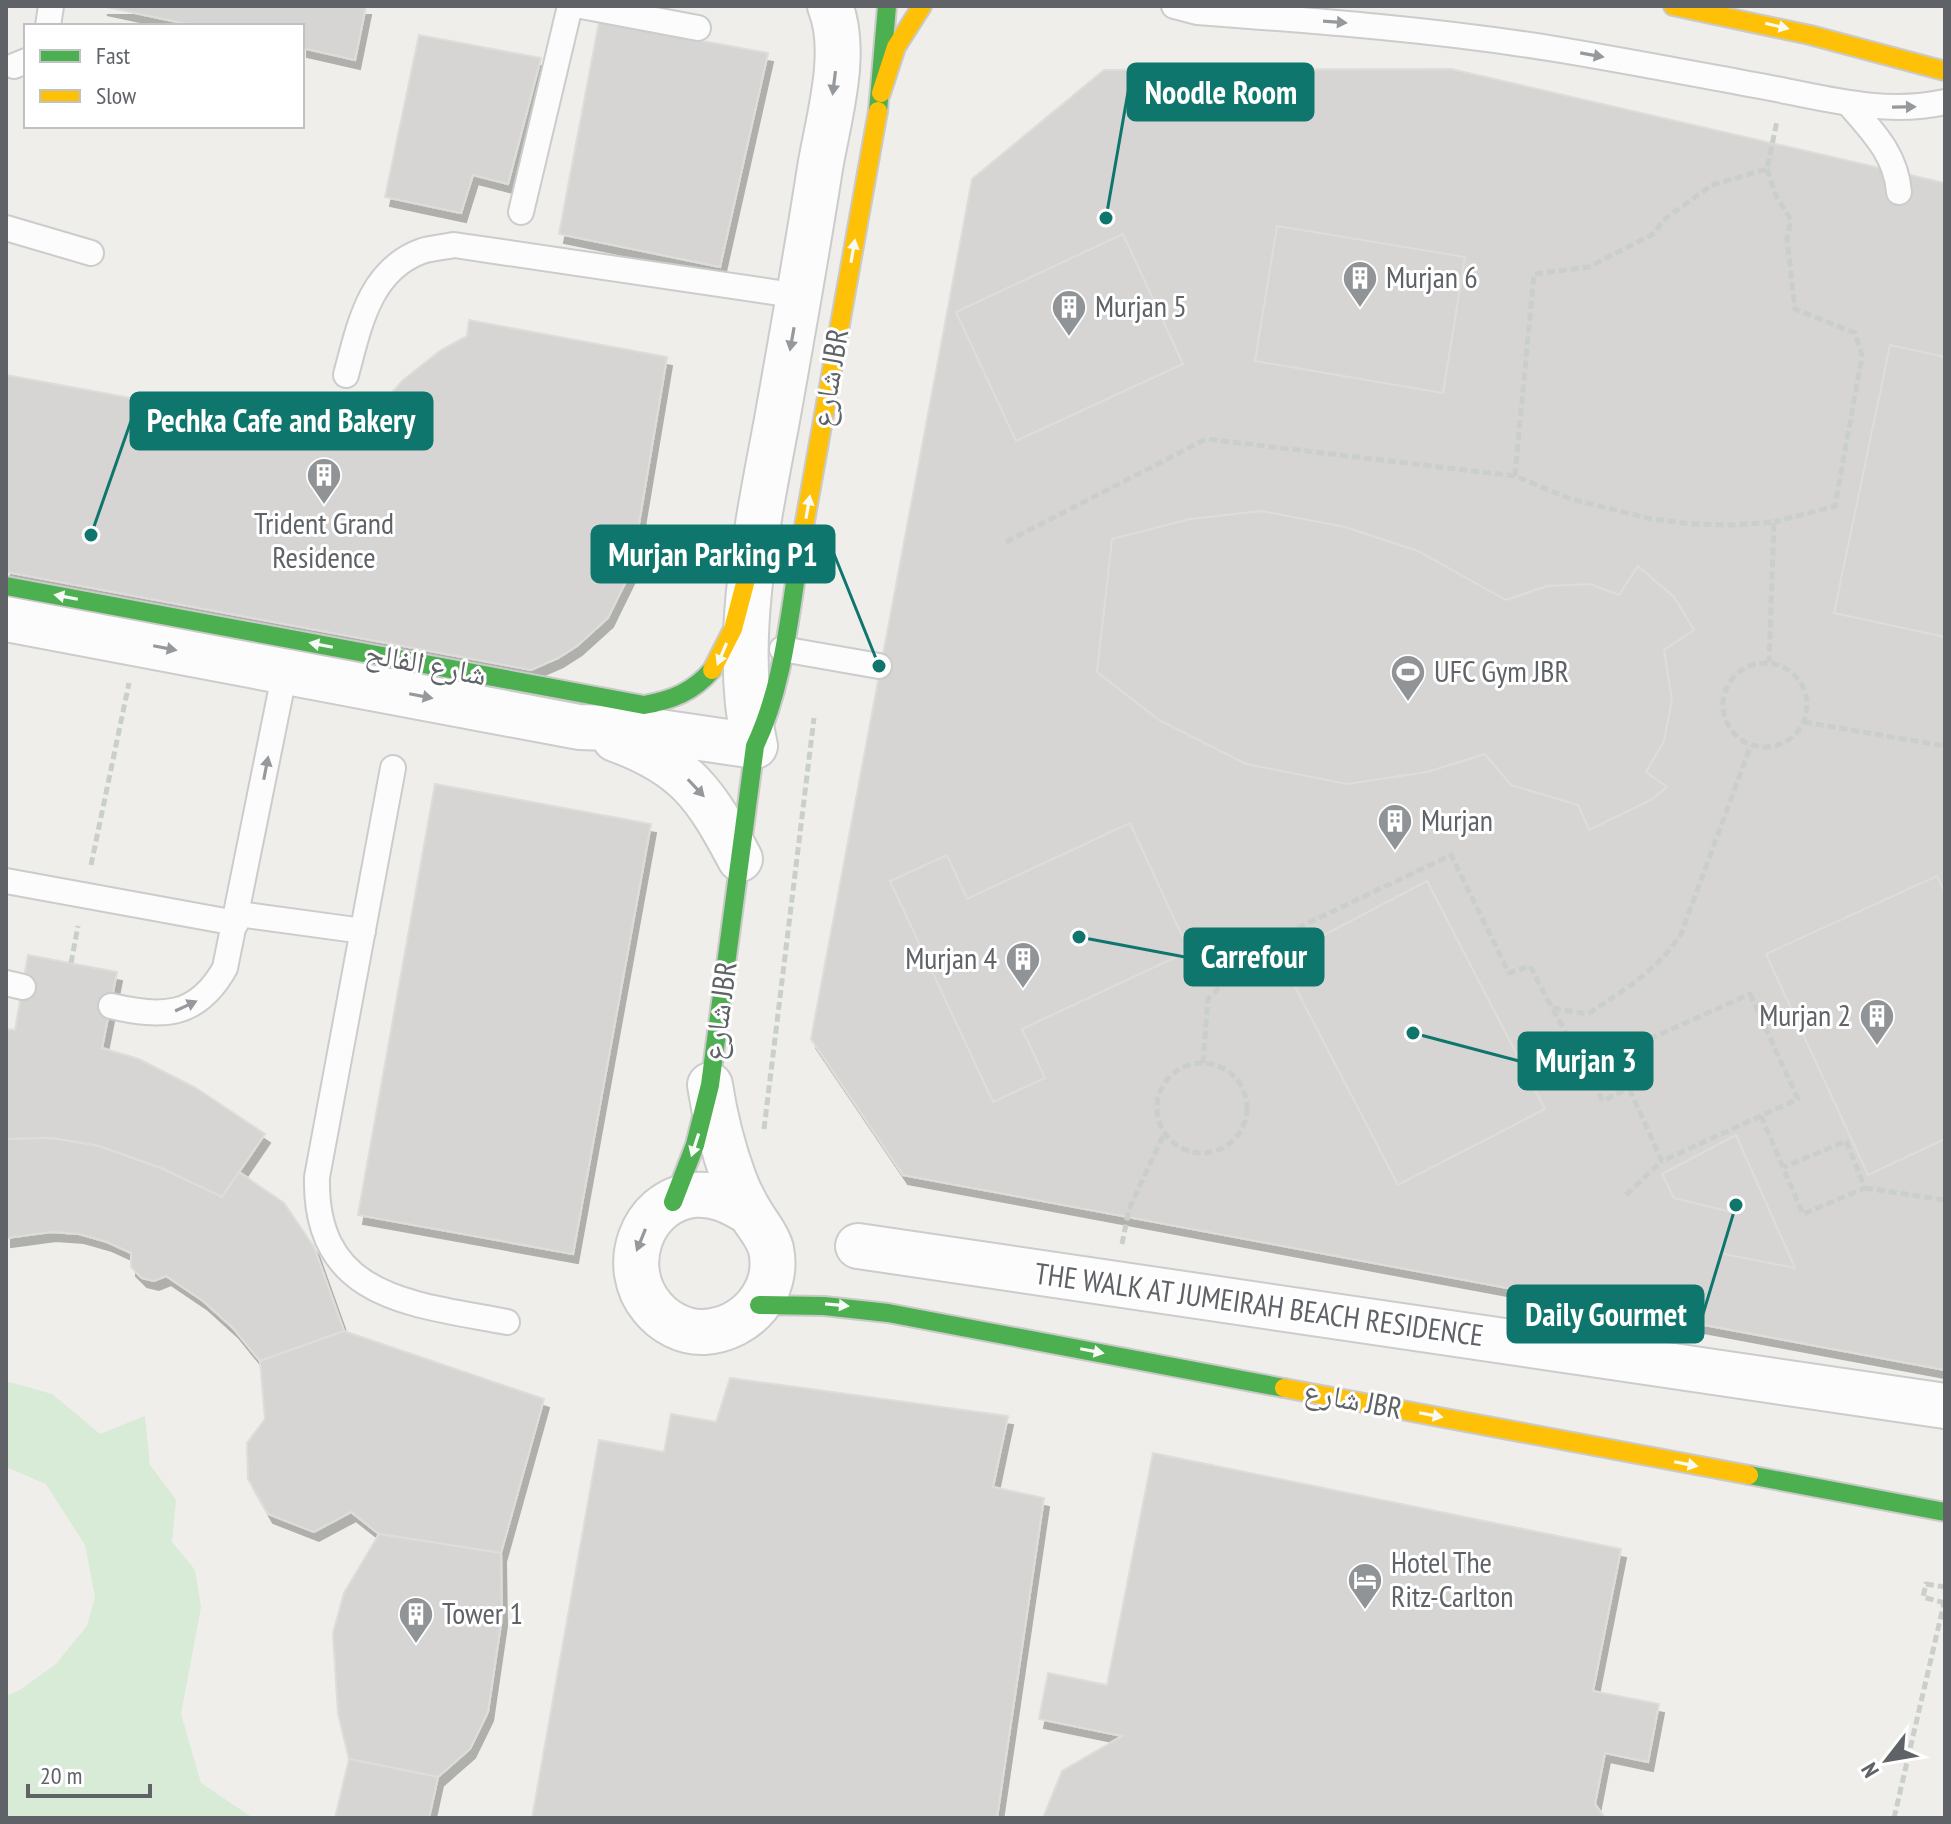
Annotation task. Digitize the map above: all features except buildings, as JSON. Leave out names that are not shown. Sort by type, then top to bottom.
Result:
[{"type":"street","name":"شارع JBR","points":[[755,746],[745,674],[753,553],[835,81],[838,39],[830,6]]},
{"type":"street","name":"شارع JBR","points":[[710,1085],[724,1151],[750,1213],[770,1247],[772,1267],[768,1287],[759,1305],[743,1320],[722,1330],[700,1332],[678,1328],[659,1316],[645,1299],[636,1278],[635,1255],[641,1233],[654,1215],[673,1202],[695,1145],[710,1085],[755,746],[772,700],[782,649],[881,93],[887,6]]},
{"type":"street","points":[[881,93],[901,35],[922,6]]},
{"type":"street","points":[[1673,6],[1791,30],[1945,71]]},
{"type":"street","name":"شارع الفالح","points":[[7,614],[644,705],[678,699],[708,679],[726,648],[753,553]]},
{"type":"street","name":"شارع الفالح","points":[[7,614],[137,643],[579,727],[639,729],[755,746]]},
{"type":"street","points":[[579,727],[644,750],[684,776],[715,813],[740,859]]},
{"type":"street","points":[[673,1202],[692,1195],[713,1196],[733,1201],[750,1213]]},
{"type":"street","name":"THE WALK AT JUMEIRAH BEACH RESIDENCE","points":[[858,1246],[1945,1406]]},
{"type":"street","name":"شارع JBR","points":[[759,1305],[802,1303],[888,1313],[1945,1512]]},
{"type":"lane","points":[[521,212],[570,6]]},
{"type":"lane","points":[[581,6],[698,28]]},
{"type":"lane","points":[[1174,6],[1197,12],[1385,25],[1473,36],[1848,103],[1910,108],[1945,102]]},
{"type":"lane","points":[[1848,103],[1892,159],[1898,175],[1899,192]]},
{"type":"lane","points":[[6,228],[91,253]]},
{"type":"lane","points":[[346,375],[361,320],[373,291],[395,267],[422,251],[454,245],[800,296]]},
{"type":"lane","points":[[782,649],[879,666]]},
{"type":"lane","points":[[111,1006],[156,1014],[185,1008],[198,1001],[225,968],[285,671]]},
{"type":"lane","points":[[393,768],[317,1177],[317,1196],[325,1233],[333,1250],[357,1279],[390,1297],[507,1322]]},
{"type":"lane","points":[[6,881],[237,918],[363,931]]},
{"type":"path","points":[[1006,542],[1206,439],[1515,476],[1571,499],[1651,519],[1719,525],[1774,522],[1835,506],[1862,356],[1855,333],[1795,309],[1787,238],[1791,220],[1776,196],[1767,169],[1772,143]]},
{"type":"path","points":[[1515,476],[1534,274],[1589,267],[1655,233],[1662,221],[1712,185],[1767,169]]},
{"type":"path","points":[[1769,662],[1774,522]]},
{"type":"path","points":[[85,895],[137,643]]},
{"type":"path","points":[[765,1140],[821,657]]},
{"type":"path","points":[[1769,662],[1782,666],[1802,683],[1807,709],[1804,722],[1788,741],[1764,748],[1740,740],[1725,720],[1723,696],[1728,684],[1745,667],[1769,662]]},
{"type":"path","points":[[1804,722],[1945,746]]},
{"type":"path","points":[[1552,1008],[1588,1014],[1650,973],[1668,954],[1681,934],[1751,745]]},
{"type":"path","points":[[1203,1063],[1208,999],[1260,946],[1451,855],[1509,973],[1530,966],[1603,1101],[1629,1088]]},
{"type":"path","points":[[71,963],[75,945]]},
{"type":"path","points":[[1626,1195],[1662,1161],[1798,1099],[1750,994],[1614,1055],[1662,1161]]},
{"type":"path","points":[[1212,1063],[1227,1069],[1238,1080],[1247,1110],[1237,1137],[1214,1153],[1200,1154],[1174,1145],[1164,1134],[1156,1104],[1160,1089],[1169,1076],[1181,1067],[1212,1063]]},
{"type":"path","points":[[1761,1116],[1803,1214],[1865,1188],[1945,1200]]},
{"type":"path","points":[[1129,1209],[1164,1134]]},
{"type":"path","points":[[1784,1167],[1846,1141],[1865,1188]]},
{"type":"path","points":[[1894,1818],[1944,1603],[1923,1597],[1926,1584],[1945,1587]]},
{"type":"green space","points":[[6,1381],[52,1394],[100,1434],[145,1416],[150,1465],[176,1500],[172,1542],[195,1570],[201,1607],[181,1714],[201,1783],[253,1818],[6,1818],[6,1696],[20,1690],[56,1664],[87,1626],[95,1597],[85,1545],[46,1484],[6,1467]]},
{"type":"traffic: fast","points":[[878,111],[887,6]]},
{"type":"traffic: fast","points":[[673,1202],[695,1145],[710,1085],[755,746],[780,671],[802,538]]},
{"type":"traffic: fast","points":[[6,586],[644,705],[681,694],[712,670]]},
{"type":"traffic: fast","points":[[759,1305],[824,1306],[888,1313],[1284,1388]]},
{"type":"traffic: fast","points":[[1749,1475],[1945,1512]]},
{"type":"traffic: slow","points":[[881,93],[896,47],[922,6]]},
{"type":"traffic: slow","points":[[1673,6],[1810,35],[1945,71]]},
{"type":"traffic: slow","points":[[802,538],[878,111]]},
{"type":"traffic: slow","points":[[712,670],[733,629],[753,553]]},
{"type":"traffic: slow","points":[[1284,1388],[1749,1475]]},
{"type":"place","name":"Noodle Room","points":[[1106,218]]},
{"type":"place","name":"Murjan 6","points":[[1360,309]]},
{"type":"place","name":"Murjan 5","points":[[1069,338]]},
{"type":"place","name":"Trident Grand Residence","points":[[324,506]]},
{"type":"place","name":"Pechka Cafe and Bakery","points":[[91,535]]},
{"type":"place","name":"Murjan Parking P1","points":[[879,666]]},
{"type":"place","name":"UFC Gym JBR","points":[[1408,703]]},
{"type":"place","name":"Murjan","points":[[1395,852]]},
{"type":"place","name":"Carrefour","points":[[1079,937]]},
{"type":"place","name":"Murjan 4","points":[[1023,990]]},
{"type":"place","name":"Murjan 3","points":[[1413,1033]]},
{"type":"place","name":"Murjan 2","points":[[1877,1047]]},
{"type":"place","name":"Daily Gourmet","points":[[1736,1205]]},
{"type":"place","name":"Hotel The Ritz-Carlton","points":[[1365,1611]]},
{"type":"place","name":"Tower 1","points":[[416,1645]]}]
